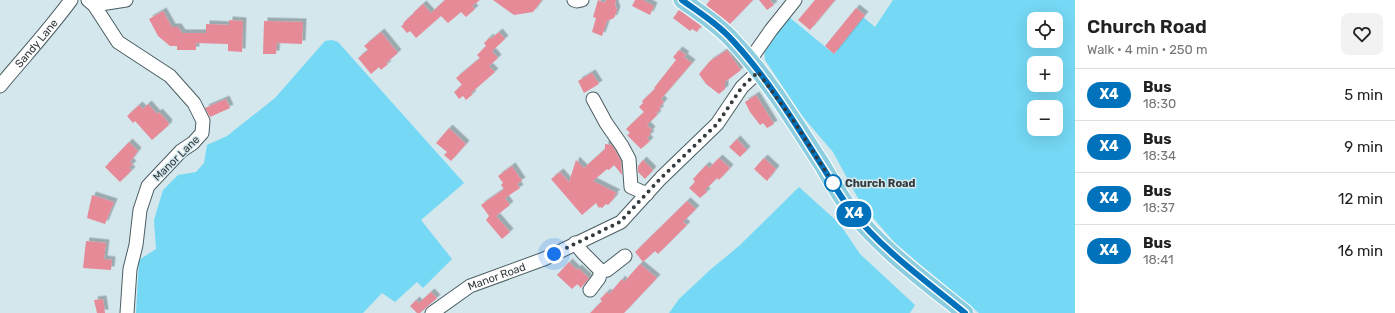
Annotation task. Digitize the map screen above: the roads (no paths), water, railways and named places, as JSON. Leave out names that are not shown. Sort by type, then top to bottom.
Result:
[{"type":"main road","points":[[682,0],[719,32],[734,41],[793,120],[849,208],[873,236],[965,313]]},
{"type":"street","name":"Sandy Lane","points":[[0,86],[34,45],[54,24],[71,0]]},
{"type":"street","points":[[91,3],[126,0]]},
{"type":"street","points":[[574,0],[582,0]]},
{"type":"street","points":[[754,66],[771,30],[795,0]]},
{"type":"street","name":"Manor Lane","points":[[91,3],[118,42],[170,76],[194,103],[203,121],[202,133],[193,143],[181,151],[148,186],[140,210],[136,245],[130,270],[127,313]]},
{"type":"street","name":"Manor Road","points":[[432,313],[470,286],[544,259],[620,222],[717,124],[754,66]]},
{"type":"street","points":[[593,99],[606,123],[622,146],[628,159],[631,186],[647,194]]},
{"type":"street","points":[[576,243],[583,253],[601,271]]},
{"type":"street","points":[[601,271],[607,270],[625,256]]},
{"type":"street","points":[[590,290],[599,278],[601,271]]},
{"type":"place","name":"Church Road","points":[[833,183]]}]
